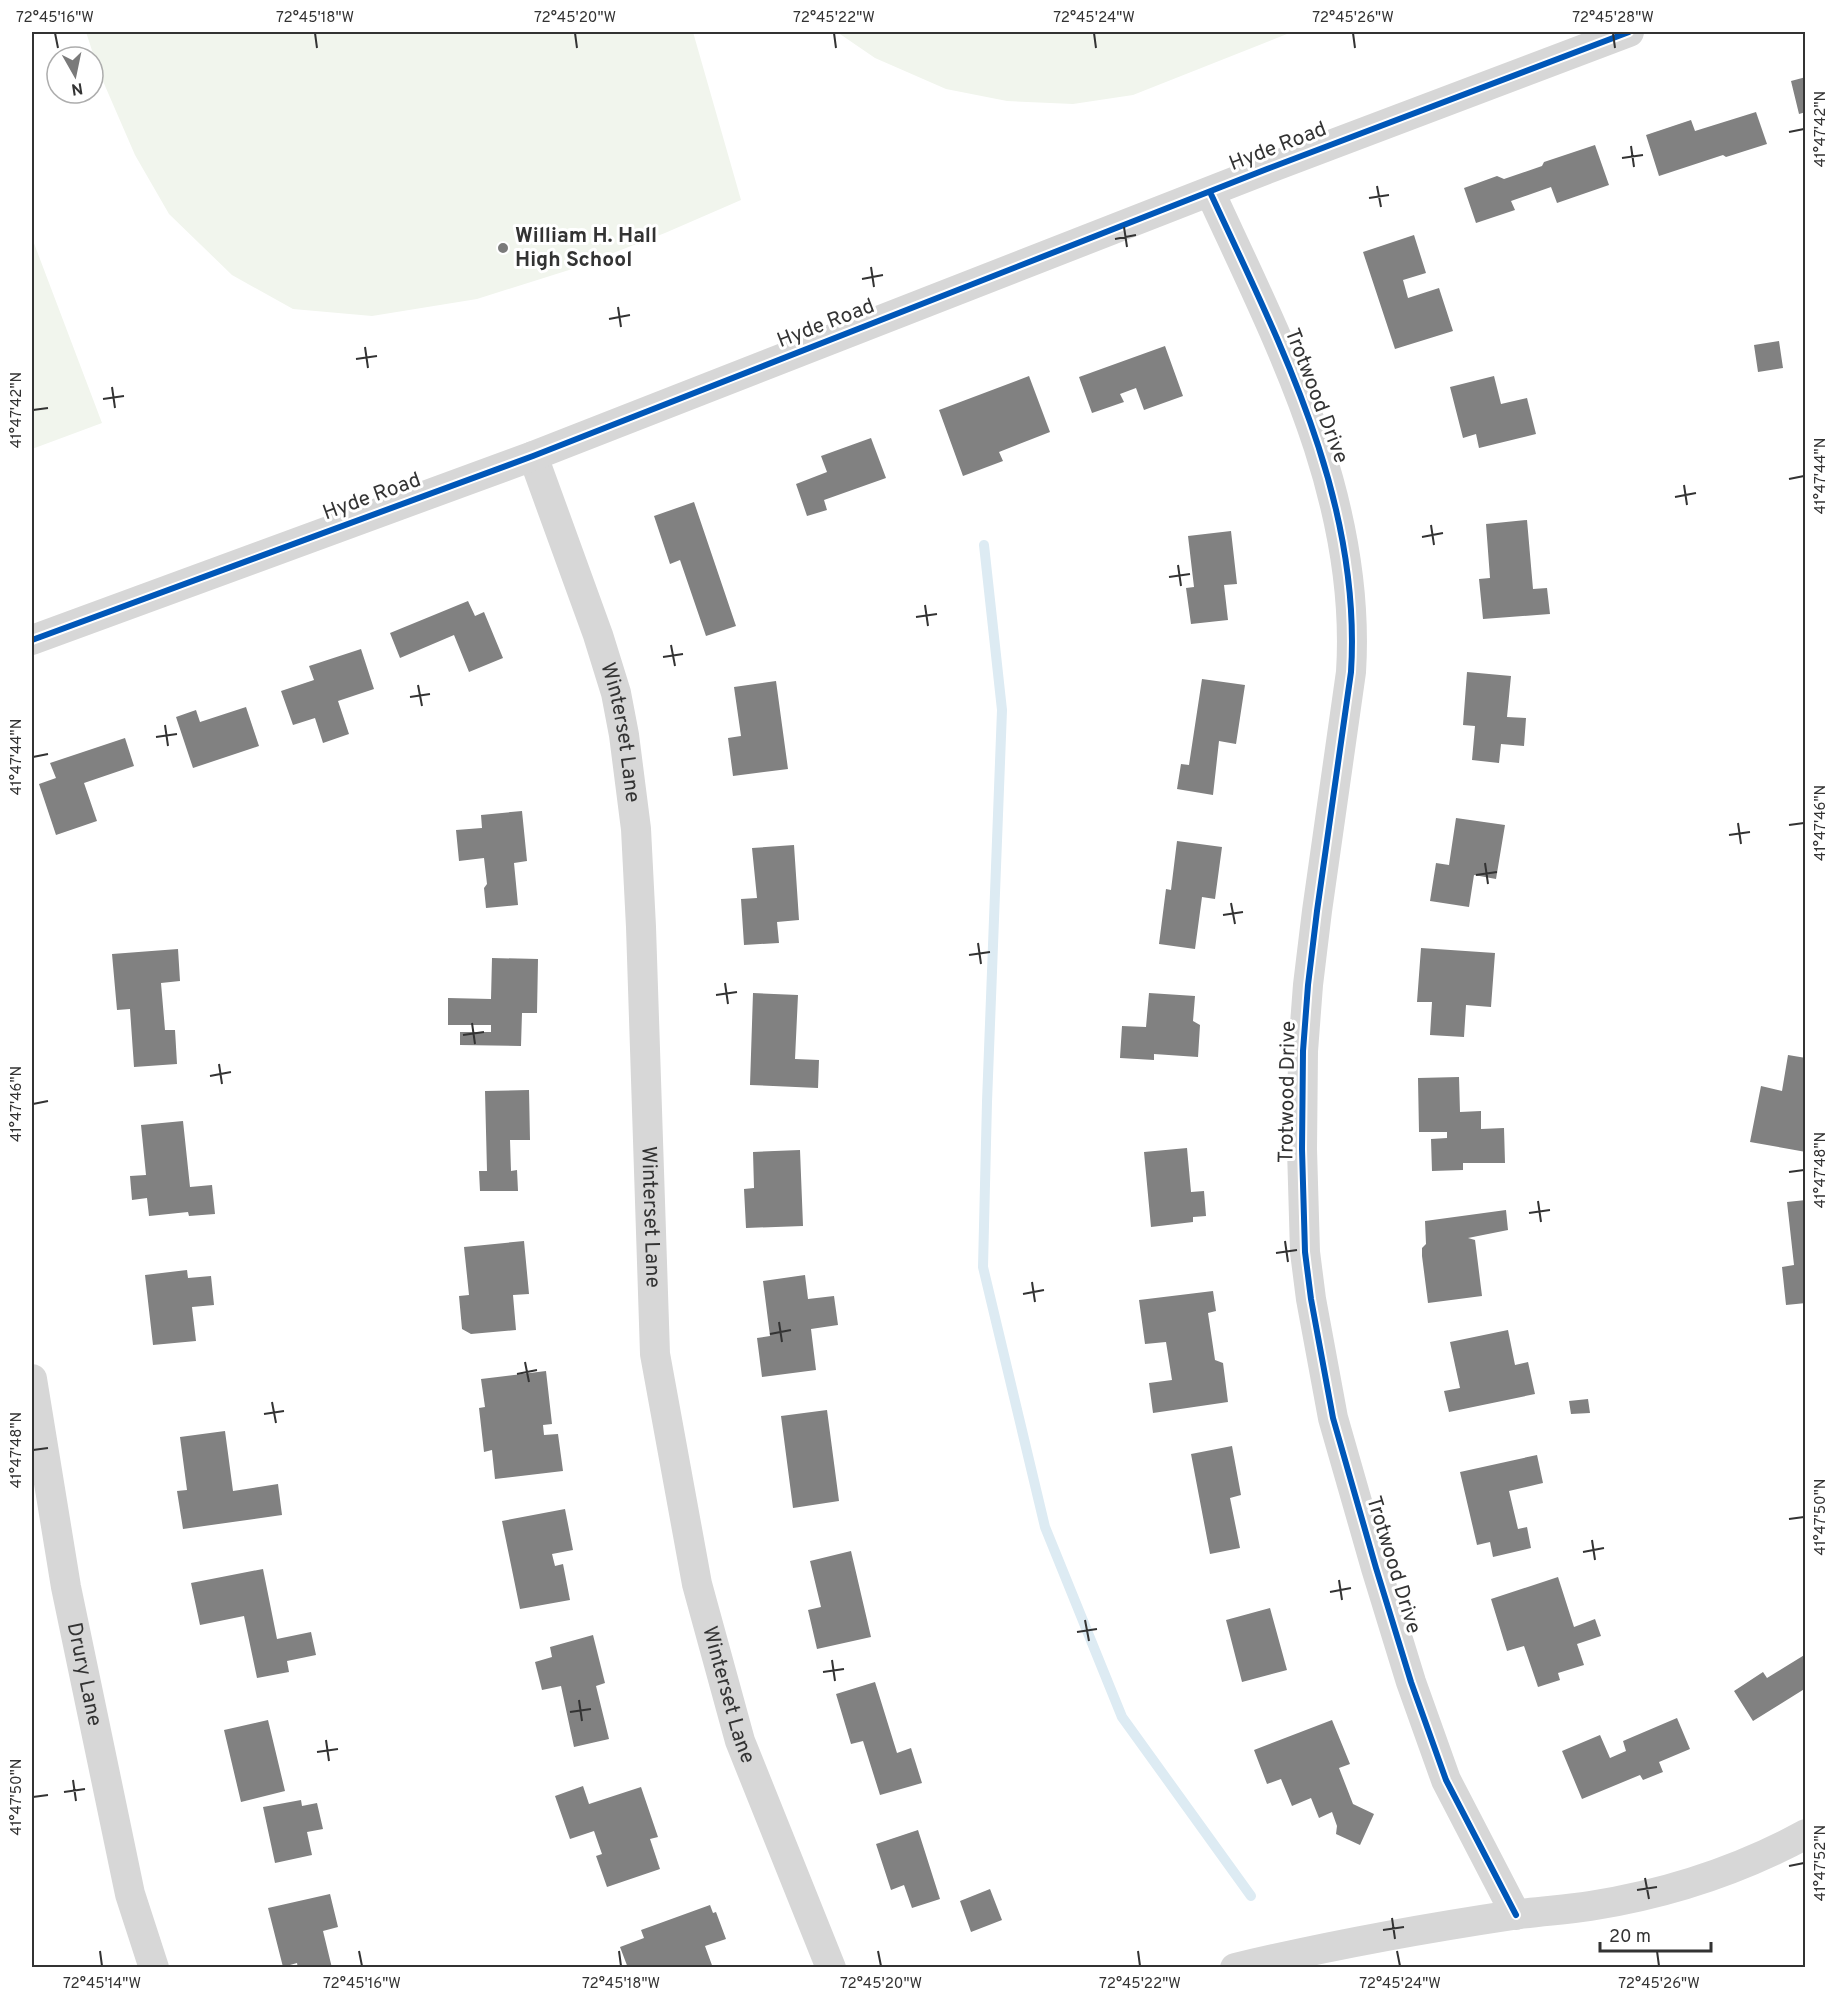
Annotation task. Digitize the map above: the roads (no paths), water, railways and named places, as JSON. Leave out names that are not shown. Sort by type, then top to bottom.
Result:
[{"type":"street","name":"Hyde Road","points":[[32,640],[533,456],[1210,192],[1629,32]]},
{"type":"street","name":"Trotwood Drive","points":[[1210,192],[1293,371],[1314,427],[1343,536],[1352,596],[1351,672],[1323,863],[1308,985],[1303,1051],[1302,1149],[1305,1252],[1322,1370],[1333,1418],[1395,1633],[1446,1780],[1516,1915]]},
{"type":"street","name":"Winterset Lane","points":[[533,456],[598,635],[616,693],[624,735],[636,829],[641,927],[655,1354],[698,1584],[740,1741],[831,1968]]},
{"type":"street","name":"Drury Lane","points":[[32,1378],[66,1587],[130,1894],[154,1968]]},
{"type":"street","points":[[1235,1968],[1378,1937],[1589,1906],[1647,1895],[1687,1885],[1735,1868],[1806,1834]]},
{"type":"waterway","points":[[984,545],[1002,710],[983,1267],[1045,1527],[1122,1717],[1251,1896]]},
{"type":"place","name":"William H. Hall High School","points":[[503,248]]}]
